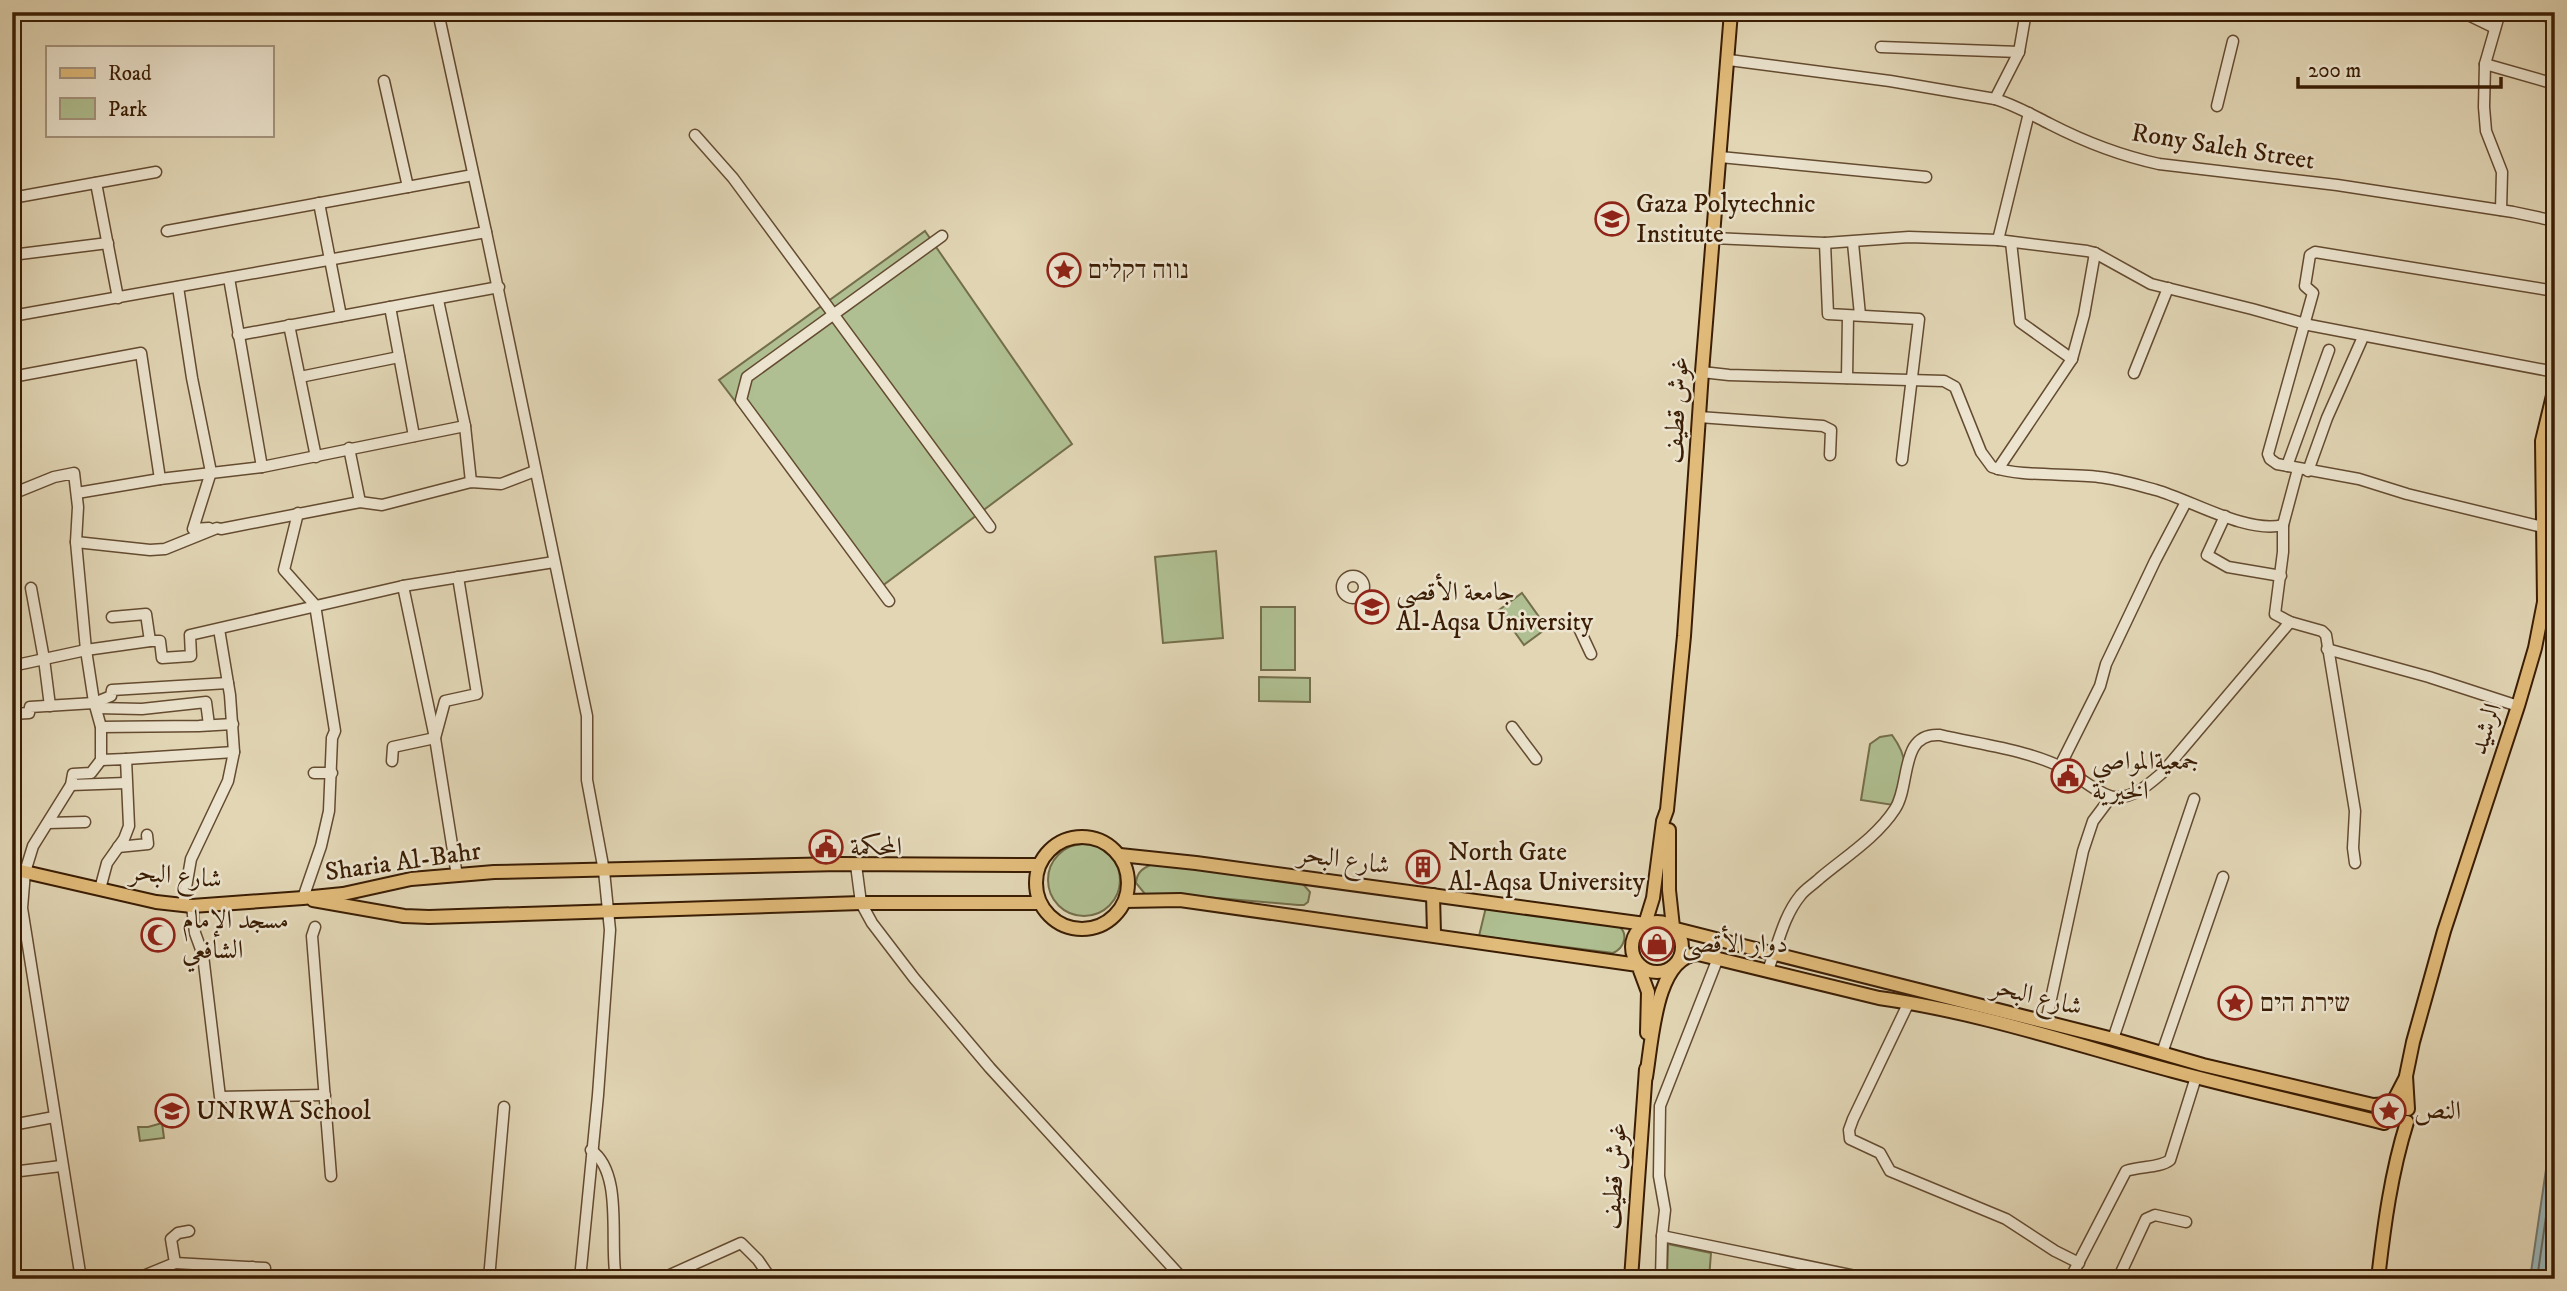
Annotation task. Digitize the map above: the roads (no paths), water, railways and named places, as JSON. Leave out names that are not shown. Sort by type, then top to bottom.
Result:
[{"type":"main road","name":"غوش قطيف","points":[[1675,928],[1669,900],[1667,810],[1684,636],[1731,12]]},
{"type":"main road","name":"الرشيد","points":[[2378,1279],[2387,1208],[2407,1116],[2406,1076],[2413,1042],[2444,931],[2535,648],[2544,602],[2542,441],[2555,387]]},
{"type":"main road","name":"غوش قطيف","points":[[1645,924],[1653,898],[1663,821],[1667,810]]},
{"type":"main road","points":[[1083,836],[1110,845],[1120,855],[1127,870],[1129,885],[1125,901],[1117,914],[1105,924],[1077,930],[1060,925],[1048,916],[1036,891],[1039,866],[1046,853],[1069,838],[1083,836]]},
{"type":"main road","name":"شارع البحر","points":[[1120,855],[1645,924]]},
{"type":"main road","name":"Sharia Al-Bahr","points":[[303,898],[343,894],[411,879],[494,872],[856,865],[1039,866]]},
{"type":"main road","name":"شارع البحر","points":[[18,873],[156,902],[188,905],[303,898]]},
{"type":"main road","points":[[1433,895],[1434,934]]},
{"type":"main road","name":"Sharia Al-Bahr","points":[[303,898],[404,916],[501,916],[861,903],[1040,903]]},
{"type":"main road","points":[[1125,901],[1180,900],[1434,934],[1638,965],[1653,972],[1661,972],[1675,965],[1682,950],[1682,939],[1675,928],[1658,921],[1645,924],[1634,936],[1632,943],[1632,951],[1638,965]]},
{"type":"main road","name":"شارع البحر","points":[[1675,928],[1774,956],[2373,1105],[2390,1103]]},
{"type":"main road","name":"شارع البحر","points":[[1675,965],[1689,954],[1718,958],[1879,998],[1909,1002],[2386,1125]]},
{"type":"main road","name":"غوش قطيف","points":[[1631,1279],[1646,1077],[1648,992],[1638,965]]},
{"type":"main road","name":"غوش قطيف","points":[[1646,1077],[1660,996],[1675,965]]},
{"type":"main road","name":"الرشيد","points":[[2390,1103],[2406,1076]]},
{"type":"main road","points":[[2386,1125],[2400,1128],[2407,1116],[2401,1102],[2390,1103],[2382,1111],[2386,1125],[2399,1149]]},
{"type":"street","points":[[438,12],[499,288],[587,716],[587,780],[609,911],[609,956],[598,1096],[580,1279]]},
{"type":"street","points":[[1996,99],[2019,52],[2026,12]]},
{"type":"street","points":[[2462,12],[2495,28]]},
{"type":"street","points":[[2500,12],[2485,64],[2484,120],[2502,172],[2501,210]]},
{"type":"street","points":[[2535,12],[2555,19]]},
{"type":"street","points":[[2217,106],[2233,41]]},
{"type":"street","points":[[1881,47],[2019,52]]},
{"type":"street","name":"Rony Saleh Street","points":[[1729,60],[1890,81],[1996,99],[2094,144],[2160,164],[2337,185],[2555,221]]},
{"type":"street","points":[[2485,64],[2555,84]]},
{"type":"street","points":[[384,80],[408,187]]},
{"type":"street","points":[[1998,240],[2029,113]]},
{"type":"street","points":[[695,135],[733,178],[990,527]]},
{"type":"street","points":[[1720,157],[1926,177]]},
{"type":"street","points":[[12,198],[156,172]]},
{"type":"street","points":[[167,231],[472,175]]},
{"type":"street","points":[[96,183],[118,298]]},
{"type":"street","points":[[319,204],[341,316]]},
{"type":"street","points":[[12,316],[486,232]]},
{"type":"street","points":[[889,601],[741,400],[747,377],[942,236]]},
{"type":"street","points":[[1713,238],[1825,243],[1909,237],[1998,240],[2095,253],[2151,284],[2363,337],[2555,372]]},
{"type":"street","points":[[2011,242],[2020,322],[2072,359]]},
{"type":"street","points":[[12,255],[108,243]]},
{"type":"street","points":[[1825,243],[1828,314],[1919,319],[1902,460]]},
{"type":"street","points":[[1853,243],[1860,315]]},
{"type":"street","points":[[2542,527],[2407,494],[2358,479],[2277,464],[2268,454],[2313,293],[2305,286],[2305,279],[2310,255],[2315,252],[2555,291]]},
{"type":"street","points":[[1998,469],[2072,359],[2084,315],[2095,253]]},
{"type":"street","points":[[229,278],[262,467]]},
{"type":"street","points":[[178,287],[192,378],[211,472],[193,529],[221,529],[360,502],[382,505],[471,482],[501,484],[535,471]]},
{"type":"street","points":[[238,335],[499,288]]},
{"type":"street","points":[[2134,373],[2168,288]]},
{"type":"street","points":[[438,300],[465,426],[471,482]]},
{"type":"street","points":[[390,307],[414,436]]},
{"type":"street","points":[[1847,378],[1848,316]]},
{"type":"street","points":[[289,325],[316,457]]},
{"type":"street","points":[[2298,469],[2327,418],[2363,337]]},
{"type":"street","points":[[2329,350],[2283,525],[2281,576],[2275,614],[2290,622],[2322,631],[2326,635],[2326,649],[2355,811],[2355,863]]},
{"type":"street","points":[[12,377],[141,353],[160,479]]},
{"type":"street","points":[[300,377],[399,357]]},
{"type":"street","points":[[1702,372],[1912,379],[1952,383],[1984,458],[1998,469],[2102,477],[2158,491],[2225,516],[2270,528],[2283,525]]},
{"type":"street","points":[[1699,417],[1823,426],[1831,430],[1830,455]]},
{"type":"street","points":[[77,493],[160,479],[262,467],[465,426]]},
{"type":"street","points":[[349,448],[360,502]]},
{"type":"street","points":[[12,494],[54,477],[74,473],[77,493],[76,542],[86,650],[101,727],[101,760],[91,773],[74,774],[71,785],[18,873],[61,1167],[81,1279]]},
{"type":"street","points":[[2060,766],[2100,685],[2106,664],[2155,561],[2186,502]]},
{"type":"street","points":[[298,513],[284,570],[315,605],[334,714],[328,811],[321,846],[303,898]]},
{"type":"street","points":[[2225,516],[2207,555],[2228,567],[2281,576]]},
{"type":"street","points":[[76,542],[150,550],[165,549],[217,528]]},
{"type":"street","points":[[12,666],[86,650],[150,641],[160,641],[162,658],[191,656],[190,635],[403,586],[554,562]]},
{"type":"street","points":[[435,738],[445,701],[477,694],[458,577]]},
{"type":"street","points":[[403,586],[435,738],[457,876]]},
{"type":"street","points":[[31,588],[50,706]]},
{"type":"street","points":[[112,617],[146,614],[150,641]]},
{"type":"street","points":[[1768,970],[1784,924],[1800,895],[1871,836],[1896,808],[1910,752],[1915,743],[1931,734],[1940,735],[2041,759],[2060,766],[2111,797],[2128,796],[2140,791],[2162,774],[2290,622]]},
{"type":"street","points":[[1577,624],[1591,654]]},
{"type":"street","points":[[219,629],[228,683],[234,752],[228,781],[191,859],[188,905],[203,955],[220,1097],[325,1095]]},
{"type":"street","points":[[2326,649],[2429,677],[2518,706]]},
{"type":"street","points":[[95,705],[111,696],[112,690],[228,683]]},
{"type":"street","points":[[12,714],[29,713],[30,707],[95,705],[142,709],[206,702],[209,725]]},
{"type":"street","points":[[101,727],[233,724]]},
{"type":"street","points":[[1512,727],[1536,759]]},
{"type":"street","points":[[392,761],[393,747],[435,738]]},
{"type":"street","points":[[101,760],[234,752]]},
{"type":"street","points":[[100,889],[107,863],[124,839],[129,826],[126,759]]},
{"type":"street","points":[[314,773],[332,774]]},
{"type":"street","points":[[71,785],[126,783]]},
{"type":"street","points":[[2046,1022],[2083,851],[2093,821],[2111,797]]},
{"type":"street","points":[[2113,1039],[2194,799]]},
{"type":"street","points":[[48,823],[85,822]]},
{"type":"street","points":[[118,847],[148,844],[147,835]]},
{"type":"street","points":[[856,865],[861,903],[872,923],[914,978],[990,1068],[1183,1279]]},
{"type":"street","points":[[2162,1053],[2222,877]]},
{"type":"street","points":[[315,926],[312,936],[331,1176]]},
{"type":"street","points":[[1661,1279],[1665,1210],[1658,1176],[1660,1106],[1718,958]]},
{"type":"street","points":[[1909,1002],[1853,1119],[1849,1130],[1850,1139],[1880,1153],[1890,1171],[2006,1219],[2054,1251],[2078,1263]]},
{"type":"street","points":[[2070,1279],[2126,1171],[2161,1165],[2170,1160],[2196,1077]]},
{"type":"street","points":[[489,1279],[504,1108]]},
{"type":"street","points":[[12,1125],[54,1117]]},
{"type":"street","points":[[591,1150],[599,1156],[610,1179],[616,1279]]},
{"type":"street","points":[[12,1172],[61,1167]]},
{"type":"street","points":[[2118,1279],[2146,1219],[2155,1215],[2186,1222]]},
{"type":"street","points":[[175,1263],[171,1239],[178,1233],[189,1231]]},
{"type":"street","points":[[1662,1236],[1870,1279]]},
{"type":"street","points":[[661,1279],[741,1243],[758,1260],[771,1279]]},
{"type":"street","points":[[136,1279],[175,1263],[265,1268]]},
{"type":"street","points":[[252,1267],[252,1279]]},
{"type":"water","points":[[2555,1108],[2555,1279],[2530,1279]]},
{"type":"place","name":"Gaza Polytechnic Institute","points":[[1612,219]]},
{"type":"place","name":"נווה דקלים","points":[[1064,270]]},
{"type":"place","name":"جامعة الأقصى Al-Aqsa University","points":[[1372,607]]},
{"type":"place","name":"جمعيةالمواصي الخيرية","points":[[2068,776]]},
{"type":"place","name":"المحكمة","points":[[826,847]]},
{"type":"place","name":"North Gate Al-Aqsa University","points":[[1423,867]]},
{"type":"place","name":"مسجد الإمام الشافعي","points":[[158,935]]},
{"type":"place","name":"دوار الأقصى","points":[[1657,944]]},
{"type":"place","name":"שירת הים","points":[[2235,1003]]},
{"type":"place","name":"UNRWA School","points":[[172,1111]]},
{"type":"place","name":"النص","points":[[2389,1111]]}]
